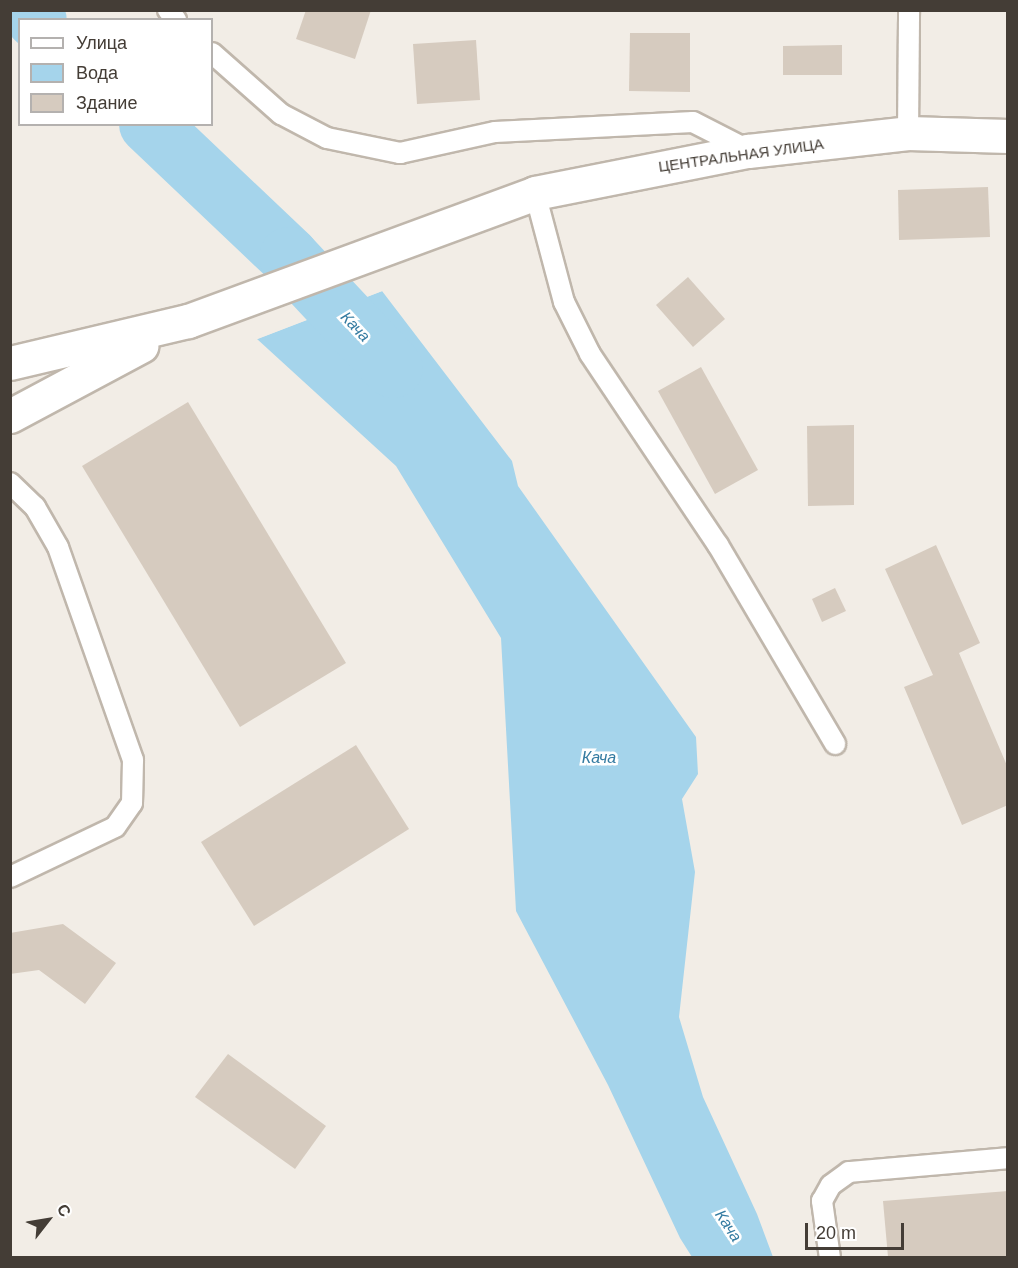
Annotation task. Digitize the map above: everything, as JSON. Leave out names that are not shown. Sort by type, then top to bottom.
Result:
[{"type":"street","name":"ЦЕНТРАЛЬНАЯ УЛИЦА","points":[[188,321],[535,193],[748,151],[908,133],[1008,136]]},
{"type":"street","points":[[10,363],[188,321]]},
{"type":"street","points":[[10,416],[188,321]]},
{"type":"lane","points":[[908,133],[909,10]]},
{"type":"lane","points":[[213,53],[281,114],[327,138],[400,153],[495,132],[693,122],[748,151]]},
{"type":"lane","points":[[535,193],[564,302],[590,354],[718,545],[835,744]]},
{"type":"lane","points":[[10,483],[35,507],[58,548],[133,760],[132,803],[115,827],[10,877]]},
{"type":"lane","points":[[830,1257],[822,1201],[831,1185],[849,1172],[1008,1158]]},
{"type":"water","name":"Кача","points":[[382,291],[512,461],[518,486],[696,737],[698,774],[682,799],[695,872],[679,1017],[703,1097],[757,1214],[773,1257],[692,1257],[680,1238],[608,1085],[516,911],[501,638],[396,466],[257,339]]},
{"type":"pier","points":[[381,288],[385,290],[255,340],[256,337]]},
{"type":"building","points":[[306,10],[371,10],[355,59],[296,39]]},
{"type":"building","points":[[630,33],[690,33],[690,92],[629,91]]},
{"type":"building","points":[[476,40],[480,100],[417,104],[413,44]]},
{"type":"building","points":[[842,45],[842,75],[783,75],[783,46]]},
{"type":"building","points":[[988,187],[990,237],[899,240],[898,190]]},
{"type":"building","points":[[688,277],[725,319],[693,347],[656,305]]},
{"type":"building","points":[[701,367],[758,470],[715,494],[658,391]]},
{"type":"building","points":[[188,402],[346,663],[240,727],[82,466]]},
{"type":"building","points":[[854,425],[854,505],[808,506],[807,426]]},
{"type":"building","points":[[936,545],[980,643],[959,653],[1008,768],[1008,805],[962,825],[904,687],[933,675],[885,569]]},
{"type":"building","points":[[835,588],[846,611],[822,622],[812,599]]},
{"type":"building","points":[[356,745],[409,829],[254,926],[201,842]]},
{"type":"building","points":[[63,924],[116,963],[85,1004],[39,970],[10,974],[10,933]]},
{"type":"building","points":[[228,1054],[326,1126],[295,1169],[195,1097]]},
{"type":"building","points":[[1008,1191],[1008,1257],[888,1257],[883,1201]]},
{"type":"waterway","name":"Кача","points":[[28,10],[35,18]]},
{"type":"waterway","name":"Кача","points":[[151,126],[289,257],[393,368]]}]
